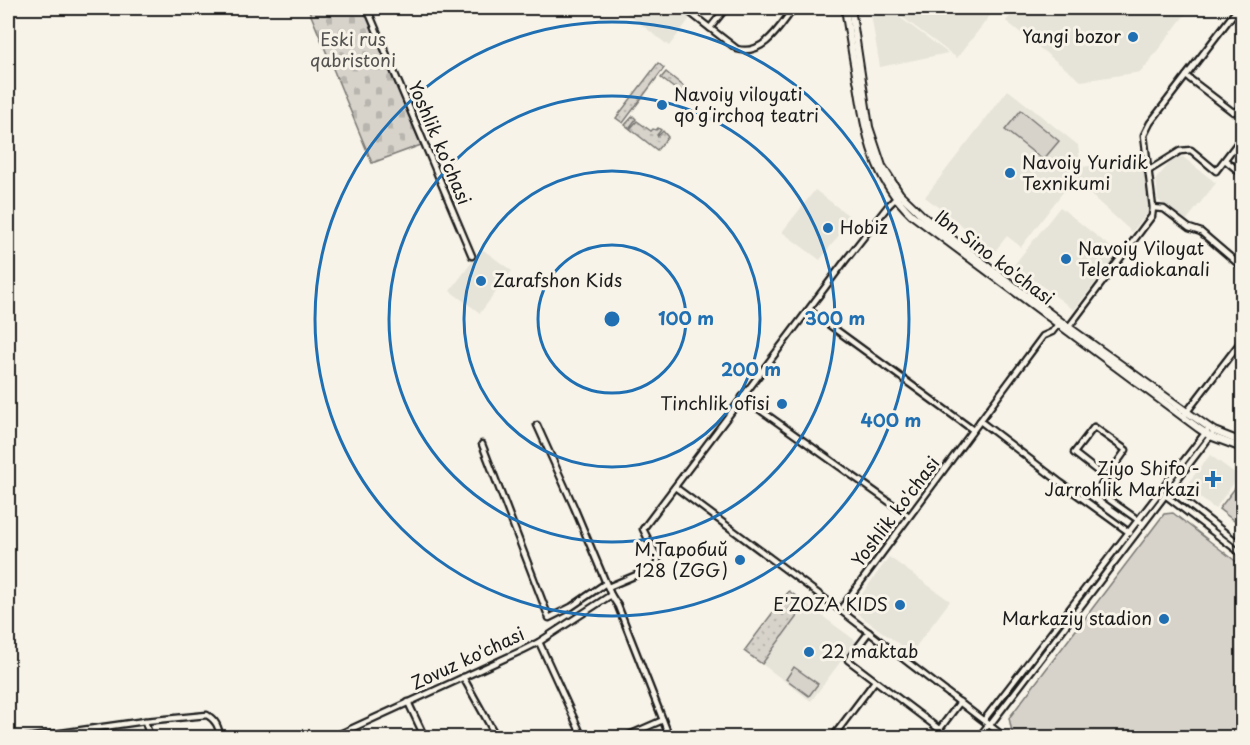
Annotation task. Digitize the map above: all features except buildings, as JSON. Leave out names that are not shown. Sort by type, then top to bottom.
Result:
[{"type":"main road","points":[[845,8],[869,143],[876,165],[898,196],[1059,322],[1185,415],[1210,432],[1242,448]]},
{"type":"main road","points":[[850,8],[869,127],[882,166],[898,196]]},
{"type":"main road","points":[[1210,432],[1242,442]]},
{"type":"street","name":"Yoshlik ko'chasi","points":[[368,8],[472,256]]},
{"type":"street","points":[[684,8],[737,49],[742,50],[753,50],[762,45],[794,8]]},
{"type":"street","points":[[710,28],[726,8]]},
{"type":"street","points":[[1068,328],[1152,216],[1144,135],[1150,123],[1238,8]]},
{"type":"street","points":[[1186,75],[1233,112],[1240,109],[1242,111]]},
{"type":"street","points":[[1148,171],[1180,151],[1191,150],[1216,171],[1242,137]]},
{"type":"street","points":[[1225,159],[1242,174]]},
{"type":"street","points":[[482,444],[549,618],[607,585],[653,568],[658,559],[643,529],[808,310],[898,196]]},
{"type":"street","points":[[1153,208],[1164,209],[1189,228],[1201,232],[1242,267]]},
{"type":"street","points":[[808,310],[973,430]]},
{"type":"street","name":"Yoshlik ko'chasi","points":[[840,610],[1043,336],[1052,332],[1059,322]]},
{"type":"street","points":[[1185,415],[1242,340]]},
{"type":"street","points":[[742,397],[909,516]]},
{"type":"street","points":[[980,421],[1135,536]]},
{"type":"street","points":[[537,425],[618,606],[670,738]]},
{"type":"street","points":[[1106,478],[1074,453],[1094,427],[1126,450],[1097,491],[1141,522]]},
{"type":"street","points":[[978,738],[1130,532],[1141,522],[1210,432]]},
{"type":"street","points":[[675,487],[1006,738]]},
{"type":"street","points":[[1167,488],[1242,546]]},
{"type":"street","points":[[1163,493],[1242,554]]},
{"type":"street","points":[[988,723],[1135,536],[1141,522]]},
{"type":"street","name":"Zovuz ko'chasi","points":[[331,738],[523,650],[611,594]]},
{"type":"street","points":[[869,632],[848,660],[939,729]]},
{"type":"street","points":[[538,642],[583,738]]},
{"type":"street","points":[[463,677],[497,738]]},
{"type":"street","points":[[832,738],[875,681]]},
{"type":"street","points":[[408,702],[425,738]]},
{"type":"street","points":[[933,738],[960,702]]},
{"type":"street","points":[[26,738],[145,721],[207,715],[214,719],[220,738]]},
{"type":"street","points":[[622,738],[663,720]]},
{"type":"street","points":[[145,721],[150,738]]},
{"type":"street","points":[[74,731],[76,738]]},
{"type":"shaded area","points":[[627,8],[678,8],[691,17],[669,46],[624,11]]},
{"type":"shaded area","points":[[870,8],[887,8],[948,53],[880,67]]},
{"type":"shaded area","points":[[890,8],[996,8],[957,58]]},
{"type":"shaded area","points":[[1017,8],[1190,8],[1141,72],[1081,81],[1006,21]]},
{"type":"shaded area","name":"Navoiy Yuridik Texnikumi","points":[[1008,90],[1078,145],[1081,167],[1142,160],[1149,211],[1132,232],[1073,179],[1021,247],[1007,236],[995,251],[925,197]]},
{"type":"shaded area","points":[[1183,157],[1216,183],[1186,221],[1158,200],[1156,179],[1174,158]]},
{"type":"shaded area","points":[[815,190],[852,218],[820,260],[782,232]]},
{"type":"shaded area","name":"Navoiy Viloyat Teleradiokanali","points":[[1060,207],[1118,253],[1074,310],[1014,265]]},
{"type":"shaded area","name":"Zarafshon Kids","points":[[482,249],[512,271],[480,313],[450,291]]},
{"type":"shaded area","name":"Ziyo Shifo - Jarrohlik Markazi","points":[[1210,455],[1239,476],[1215,509],[1191,491],[1188,483]]},
{"type":"shaded area","name":"E'ZOZA KIDS","points":[[889,557],[950,601],[911,653],[851,609]]},
{"type":"shaded area","name":"22 maktab","points":[[806,604],[856,641],[811,701],[762,664]]},
{"type":"green space","name":"Eski rus qabristoni","points":[[308,8],[364,8],[421,145],[372,163]]},
{"type":"green space","points":[[658,63],[664,68],[623,123],[616,118]]},
{"type":"green space","points":[[666,72],[698,98],[694,104],[661,78]]},
{"type":"green space","points":[[1021,110],[1059,141],[1043,160],[1005,130]]},
{"type":"green space","points":[[633,116],[636,119],[631,128],[637,121],[651,131],[658,128],[661,130],[658,136],[663,131],[668,137],[657,150],[625,125]]},
{"type":"green space","points":[[1242,479],[1242,527],[1219,509]]},
{"type":"green space","name":"Markaziy stadion","points":[[1173,513],[1242,566],[1242,737],[1019,737],[1012,732],[1009,718],[1164,514]]},
{"type":"green space","points":[[789,591],[806,604],[762,664],[744,651]]},
{"type":"green space","points":[[794,667],[818,684],[809,696],[786,679]]},
{"type":"place","name":"Yangi bozor","points":[[1133,37]]},
{"type":"place","name":"Navoiy viloyati qoʻgʻirchoq teatri","points":[[662,105]]},
{"type":"place","name":"Navoiy Yuridik Texnikumi","points":[[1010,173]]},
{"type":"place","name":"Hobiz","points":[[828,228]]},
{"type":"place","name":"Navoiy Viloyat Teleradiokanali","points":[[1066,259]]},
{"type":"place","name":"Zarafshon Kids","points":[[481,281]]},
{"type":"place","name":"Tinchlik ofisi","points":[[782,404]]},
{"type":"place","name":"Ziyo Shifo - Jarrohlik Markazi","points":[[1213,479]]},
{"type":"place","name":"М.Таробий 128 (ZGG)","points":[[740,560]]},
{"type":"place","name":"E'ZOZA KIDS","points":[[900,605]]},
{"type":"place","name":"Markaziy stadion","points":[[1164,619]]},
{"type":"place","name":"22 maktab","points":[[809,652]]}]
